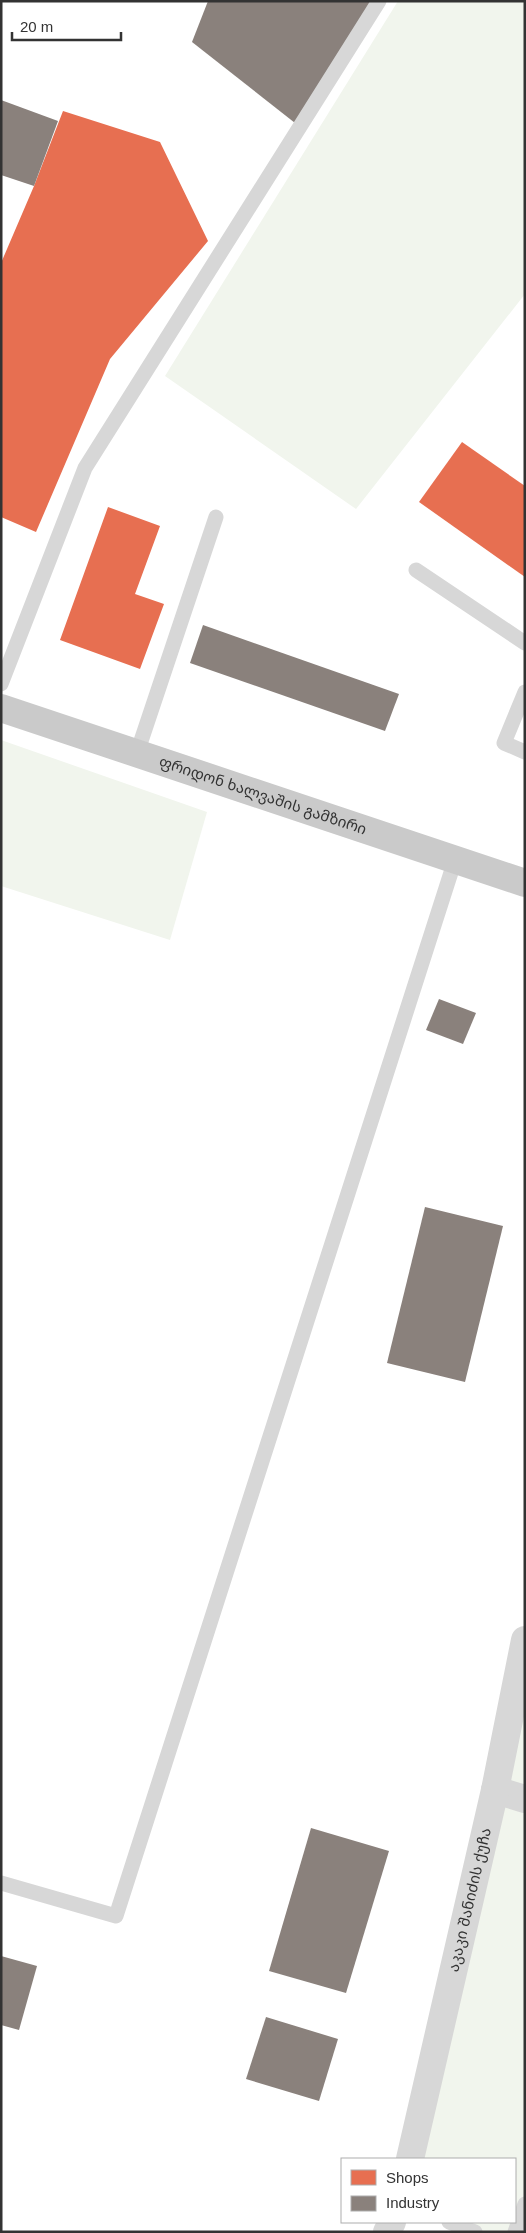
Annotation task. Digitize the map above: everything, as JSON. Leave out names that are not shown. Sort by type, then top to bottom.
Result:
[{"type":"main road","name":"ფრიდონ ხალვაშის გამზირი","points":[[1,708],[525,883]]},
{"type":"street","name":"აკაკი შანიძის ქუჩა","points":[[410,2158],[495,1790],[525,1640]]},
{"type":"street","points":[[495,1790],[525,1799]]},
{"type":"lane","points":[[1,684],[85,468],[379,1]]},
{"type":"lane","points":[[137,753],[216,516]]},
{"type":"lane","points":[[416,570],[525,643]]},
{"type":"lane","points":[[525,692],[504,743],[525,752]]},
{"type":"lane","points":[[1,1883],[116,1916],[455,860]]},
{"type":"lane","points":[[515,2232],[525,2204]]},
{"type":"lane","points":[[452,2223],[475,2232]]},
{"type":"shaded area","points":[[398,1],[525,1],[525,294],[356,509],[165,376]]},
{"type":"shaded area","points":[[1,740],[207,812],[170,940],[1,886]]},
{"type":"shaded area","points":[[525,1652],[525,2204],[515,2232],[475,2232],[452,2223],[516,2223],[516,2158],[410,2158]]},
{"type":"building: Shops","points":[[63,111],[160,142],[208,241],[110,359],[36,532],[1,517],[1,263]]},
{"type":"building: Shops","points":[[462,442],[525,486],[525,577],[419,502]]},
{"type":"building: Shops","points":[[108,507],[160,526],[135,594],[164,604],[140,669],[60,640]]},
{"type":"building: Industry","points":[[208,1],[373,1],[295,123],[192,42]]},
{"type":"building: Industry","points":[[1,100],[58,121],[34,186],[1,175]]},
{"type":"building: Industry","points":[[203,625],[399,694],[385,731],[190,663]]},
{"type":"building: Industry","points":[[439,999],[476,1013],[463,1044],[426,1030]]},
{"type":"building: Industry","points":[[425,1207],[503,1226],[465,1382],[387,1363]]},
{"type":"building: Industry","points":[[311,1828],[389,1851],[346,1993],[269,1971]]},
{"type":"building: Industry","points":[[1,1956],[37,1966],[19,2030],[1,2025]]},
{"type":"building: Industry","points":[[266,2017],[338,2039],[319,2101],[246,2079]]}]
